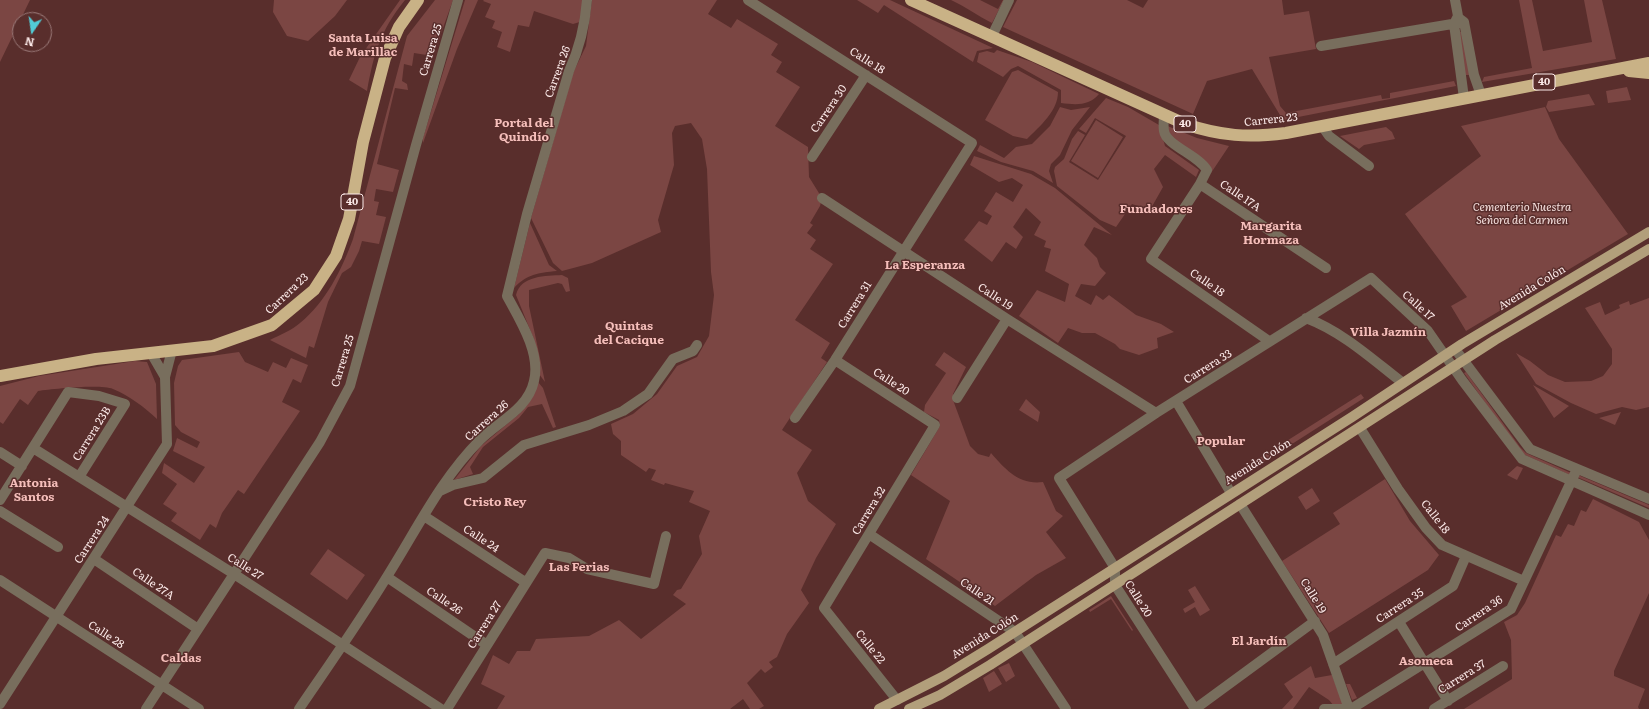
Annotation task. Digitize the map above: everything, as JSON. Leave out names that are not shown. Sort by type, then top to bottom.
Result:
[{"type":"highway","name":"Carrera 23","points":[[0,376],[82,361],[213,346],[272,326],[314,290],[336,256],[349,219],[363,142],[385,58],[399,27],[418,0]]},
{"type":"highway","name":"Carrera 23","points":[[911,0],[1164,115],[1202,130],[1236,136],[1263,136],[1322,126],[1649,63]]},
{"type":"highway","name":"Carrera 23","points":[[1607,70],[1649,73]]},
{"type":"main road","name":"Avenida Colón","points":[[879,709],[944,676],[1015,632],[1455,349],[1649,232]]},
{"type":"main road","points":[[909,709],[952,688],[1024,644],[1463,360],[1649,248]]},
{"type":"street","name":"Carrera 25","points":[[146,709],[320,442],[350,386],[416,145],[458,0]]},
{"type":"street","name":"Carrera 26","points":[[299,709],[387,577],[438,492],[480,440],[518,410],[534,383],[536,371],[534,356],[518,316],[507,296],[529,207],[569,71],[579,49],[586,22],[587,0]]},
{"type":"street","name":"Calle 18","points":[[748,0],[972,143]]},
{"type":"street","points":[[992,36],[1009,0]]},
{"type":"street","points":[[1455,0],[1459,21],[1480,95]]},
{"type":"street","points":[[1321,46],[1459,21]]},
{"type":"street","points":[[1459,21],[1464,98]]},
{"type":"street","name":"Carrera 30","points":[[812,156],[866,75]]},
{"type":"street","points":[[1164,115],[1164,132],[1172,142],[1203,163],[1207,170],[1200,184]]},
{"type":"street","points":[[1322,126],[1329,136],[1369,166]]},
{"type":"street","name":"Carrera 31","points":[[794,418],[835,360],[903,250],[972,143]]},
{"type":"street","name":"Calle 18","points":[[1200,184],[1151,259],[1269,341]]},
{"type":"street","name":"Calle 17A","points":[[1200,184],[1326,268]]},
{"type":"street","name":"Calle 19","points":[[822,198],[1156,413]]},
{"type":"street","points":[[1638,256],[1649,253]]},
{"type":"street","name":"Carrera 33","points":[[1115,568],[1059,478],[1156,413],[1371,278]]},
{"type":"street","name":"Calle 17","points":[[1371,278],[1428,331],[1444,356],[1522,459],[1572,482],[1649,514]]},
{"type":"street","points":[[1306,318],[1323,324],[1344,337],[1403,383]]},
{"type":"street","points":[[957,398],[1008,319]]},
{"type":"street","points":[[438,492],[453,485],[483,478],[524,445],[589,424],[623,411],[648,394],[673,359],[693,351],[697,345]]},
{"type":"street","points":[[1455,349],[1471,368],[1530,449],[1649,499]]},
{"type":"street","name":"Carrera 24","points":[[0,704],[167,444],[165,377],[172,350]]},
{"type":"street","name":"Carrera 24","points":[[151,353],[165,377]]},
{"type":"street","name":"Calle 20","points":[[835,360],[934,425]]},
{"type":"street","name":"Carrera 23B","points":[[33,448],[68,392],[99,396],[125,404],[79,477]]},
{"type":"street","points":[[1176,401],[1231,493]]},
{"type":"street","name":"Carrera 32","points":[[824,608],[934,425]]},
{"type":"street","name":"Calle 18","points":[[1360,428],[1426,528],[1442,545],[1524,581]]},
{"type":"street","name":"Calle 27","points":[[33,448],[234,574],[441,709]]},
{"type":"street","points":[[0,500],[33,448]]},
{"type":"street","points":[[0,452],[22,466]]},
{"type":"street","name":"Carrera 36","points":[[1350,709],[1511,609],[1577,469]]},
{"type":"street","name":"Calle 19","points":[[1240,504],[1323,635],[1350,709]]},
{"type":"street","points":[[0,511],[58,548]]},
{"type":"street","name":"Calle 24","points":[[424,516],[525,582]]},
{"type":"street","name":"Calle 21","points":[[869,534],[1015,632],[1066,709]]},
{"type":"street","name":"Carrera 27","points":[[447,709],[525,582],[545,553],[570,558],[587,569],[654,584],[666,536]]},
{"type":"street","name":"Carrera 35","points":[[1333,664],[1453,586],[1466,556]]},
{"type":"street","name":"Calle 27A","points":[[94,559],[198,629]]},
{"type":"street","name":"Calle 20","points":[[1115,568],[1115,584],[1195,709]]},
{"type":"street","name":"Calle 26","points":[[387,577],[487,645]]},
{"type":"street","name":"Calle 28","points":[[0,580],[199,709]]},
{"type":"street","name":"Calle 22","points":[[824,608],[897,700]]},
{"type":"street","points":[[1195,709],[1315,621]]},
{"type":"street","points":[[1399,622],[1448,701]]},
{"type":"street","name":"Carrera 37","points":[[1434,709],[1503,666]]},
{"type":"street","points":[[1324,709],[1342,709]]},
{"type":"green space","points":[[0,0],[30,0],[24,12],[12,12],[12,37],[0,62]]},
{"type":"green space","points":[[274,0],[347,0],[335,16],[308,41],[287,36],[273,12]]},
{"type":"green space","points":[[400,0],[405,0],[396,11],[379,43],[372,65],[367,91],[349,80],[360,57]]},
{"type":"green space","points":[[435,0],[453,0],[433,56],[414,53],[412,66],[404,64],[402,81],[407,84],[408,90],[395,88],[377,164],[399,170],[393,192],[376,189],[374,201],[379,202],[376,215],[386,217],[379,244],[362,241],[351,267],[342,273],[328,302],[314,348],[309,346],[306,358],[270,340],[293,328],[309,315],[325,295],[344,262],[353,239],[407,36]]},
{"type":"green space","points":[[465,0],[478,0],[457,49],[423,143],[423,138]]},
{"type":"green space","points":[[583,0],[583,21],[573,24],[534,11],[529,27],[518,25],[510,52],[497,47],[502,32],[492,28],[495,21],[485,17],[491,4],[483,1]]},
{"type":"green space","points":[[592,0],[717,0],[708,14],[731,28],[737,19],[778,44],[771,55],[782,62],[776,72],[800,87],[775,126],[808,147],[809,177],[822,198],[820,206],[810,223],[813,225],[807,233],[816,240],[810,249],[833,264],[795,320],[830,343],[821,358],[827,362],[782,430],[812,450],[797,473],[808,501],[836,524],[816,558],[801,590],[809,603],[787,634],[777,657],[769,662],[773,667],[765,673],[761,669],[747,683],[764,706],[759,709],[750,709],[743,699],[730,709],[497,709],[505,696],[481,684],[493,655],[509,664],[517,651],[530,651],[536,639],[589,636],[619,620],[641,639],[686,604],[673,595],[677,590],[681,589],[702,554],[699,536],[710,511],[689,502],[694,491],[665,483],[664,485],[651,480],[656,470],[649,468],[646,472],[621,455],[621,441],[613,434],[611,424],[633,414],[657,394],[677,366],[697,357],[709,336],[714,295],[711,272],[707,169],[702,139],[691,123],[675,126],[672,133],[674,165],[658,220],[661,232],[592,263],[562,271],[553,263],[531,218],[573,73],[586,46]]},
{"type":"green space","points":[[857,0],[890,0],[993,48],[977,51],[973,62],[884,5],[878,13]]},
{"type":"green space","points":[[951,0],[980,0],[998,9],[1004,0],[992,23]]},
{"type":"green space","points":[[1017,0],[1127,0],[1143,8],[1148,0],[1282,0],[1284,15],[1309,11],[1316,49],[1269,57],[1280,106],[1286,113],[1381,95],[1382,99],[1390,98],[1390,93],[1454,81],[1456,86],[1283,120],[1252,69],[1207,81],[1193,114],[1003,27]]},
{"type":"green space","points":[[1519,0],[1532,0],[1543,51],[1592,42],[1584,0],[1602,0],[1616,59],[1482,82],[1484,77],[1532,68]]},
{"type":"green space","points":[[1458,32],[1462,32],[1470,75],[1465,75]]},
{"type":"green space","points":[[997,50],[1032,62],[1099,94],[1087,103],[1061,103],[1061,90],[1018,66],[1011,69],[1003,77],[977,62],[979,53],[987,51],[994,53]]},
{"type":"green space","points":[[1018,70],[1058,92],[1052,112],[1027,139],[1013,136],[985,120],[1012,72]]},
{"type":"green space","points":[[1627,87],[1631,100],[1608,103],[1606,91]]},
{"type":"green space","points":[[1589,94],[1595,105],[1549,112],[1546,107],[1548,101]]},
{"type":"green space","points":[[1106,98],[1128,107],[1159,125],[1165,146],[1199,170],[1196,177],[1165,155],[1154,169],[1163,187],[1150,210],[1132,204],[1116,227],[1100,220],[1057,186],[1054,171],[1055,167],[1064,159],[1072,139],[1078,131],[1085,135],[1069,162],[1098,180],[1126,136],[1095,118],[1086,133],[1079,129]]},
{"type":"green space","points":[[1060,107],[1071,110],[1090,107],[1072,130],[1060,155],[1051,164],[1049,171],[1053,183],[1033,171],[1001,162],[977,151],[980,145],[1004,158],[1016,147],[1032,144],[1050,126]]},
{"type":"green space","name":"Cementerio Nuestra Señora del Carmen","points":[[1545,107],[1559,139],[1628,234],[1466,331],[1451,306],[1467,297],[1405,214],[1481,156],[1461,126]]},
{"type":"green space","points":[[1096,120],[1123,137],[1098,178],[1071,161]]},
{"type":"green space","points":[[1165,125],[1197,138],[1229,146],[1211,173],[1172,141]]},
{"type":"green space","points":[[1386,127],[1392,132],[1395,139],[1364,145],[1359,149],[1340,136]]},
{"type":"green space","points":[[974,156],[1031,174],[1055,188],[1112,235],[1094,227],[1084,245],[1097,258],[1100,267],[1106,273],[1095,286],[1081,284],[1075,296],[1091,305],[1096,295],[1103,300],[1109,295],[1136,315],[1161,324],[1174,332],[1157,338],[1158,348],[1139,355],[1120,349],[1115,344],[1095,333],[1082,333],[1068,328],[1058,343],[1019,316],[1037,290],[1065,302],[1069,284],[1045,271],[1051,249],[1044,247],[1046,241],[1034,235],[1041,222],[1026,208],[1013,227],[1023,237],[1016,249],[1006,242],[992,262],[964,240],[979,221],[987,225],[992,216],[984,211],[996,192],[1013,202],[1023,185],[1012,178],[999,182],[970,165]]},
{"type":"green space","points":[[530,223],[549,265],[557,271],[533,275],[519,283],[514,288]]},
{"type":"green space","points":[[562,275],[568,278],[570,291],[566,292],[562,284],[558,283],[529,290],[529,306],[545,382],[539,374],[533,337],[516,295],[519,288],[529,280],[542,276]]},
{"type":"green space","points":[[1649,298],[1649,407],[1636,410],[1622,407],[1596,414],[1571,403],[1536,384],[1516,353],[1530,361],[1548,375],[1565,382],[1591,381],[1603,376],[1612,364],[1612,349],[1585,308],[1600,302],[1605,315],[1620,308],[1619,305],[1629,301],[1630,305]]},
{"type":"green space","points":[[239,352],[245,362],[268,372],[273,362],[286,368],[291,358],[308,365],[301,383],[293,379],[282,402],[300,411],[244,494],[238,490],[222,513],[216,528],[210,524],[200,540],[171,521],[177,513],[163,504],[177,484],[162,473],[164,463],[194,483],[205,467],[173,451],[177,438],[197,448],[200,442],[181,432],[175,425],[174,383],[178,366],[182,360]]},
{"type":"green space","points":[[944,352],[966,367],[953,394],[953,400],[970,446],[978,454],[989,457],[991,453],[1002,465],[1020,479],[1043,482],[1056,511],[1063,516],[1046,532],[1066,558],[1036,575],[995,606],[926,559],[950,501],[911,475],[940,426],[939,420],[924,412],[925,405],[946,373],[935,365]]},
{"type":"green space","points":[[135,361],[147,362],[156,384],[157,419],[136,402],[113,389],[88,387],[38,391],[28,405],[20,399],[3,424],[0,422],[0,386],[39,376]]},
{"type":"green space","points":[[1466,372],[1520,447],[1526,453],[1571,473],[1570,475],[1525,455],[1518,449],[1464,373]]},
{"type":"green space","points":[[538,382],[543,388],[556,427],[553,428],[542,404],[528,407],[519,418],[483,447],[470,467],[473,474],[454,480],[481,446],[519,414]]},
{"type":"green space","points":[[1533,385],[1569,406],[1554,418]]},
{"type":"green space","points":[[1361,394],[1364,398],[1231,483],[1228,478]]},
{"type":"green space","points":[[1026,399],[1040,412],[1038,422],[1019,410]]},
{"type":"green space","points":[[1621,412],[1615,425],[1599,418]]},
{"type":"green space","points":[[1517,466],[1523,468],[1517,480],[1507,475]]},
{"type":"green space","points":[[1578,475],[1649,505],[1649,508],[1577,477]]},
{"type":"green space","points":[[1385,479],[1410,521],[1439,555],[1428,570],[1329,633],[1282,561],[1340,524],[1333,513]]},
{"type":"green space","points":[[1312,488],[1320,501],[1306,510],[1298,497]]},
{"type":"green space","points":[[1593,499],[1639,522],[1649,540],[1649,593],[1614,671],[1614,676],[1645,689],[1638,707],[1639,709],[1464,709],[1512,679],[1511,640],[1504,622],[1517,615],[1525,603],[1556,535],[1561,537],[1568,524],[1574,526],[1581,510],[1586,512]]},
{"type":"green space","points":[[328,549],[365,575],[347,600],[310,574]]},
{"type":"green space","points":[[1195,586],[1210,610],[1200,616],[1195,607],[1185,613],[1183,609],[1195,602],[1188,590]]},
{"type":"green space","points":[[1111,596],[1133,630],[1132,631],[1111,599],[1090,612],[1089,610]]},
{"type":"green space","points":[[1009,663],[1015,676],[1006,682],[998,668]]},
{"type":"green space","points":[[1311,666],[1315,678],[1332,675],[1344,707],[1334,706],[1329,700],[1309,687],[1293,709],[1282,709],[1293,697],[1284,684]]},
{"type":"green space","points":[[994,671],[1002,684],[989,692],[983,678]]},
{"type":"green space","points":[[1346,684],[1350,684],[1357,698],[1352,700]]},
{"type":"district","name":"Santa Luisa de Marillac","points":[[363,45]]},
{"type":"district","name":"Portal del Quindío","points":[[524,130]]},
{"type":"district","name":"Fundadores","points":[[1156,209]]},
{"type":"district","name":"Margarita Hormaza","points":[[1271,233]]},
{"type":"district","name":"La Esperanza","points":[[925,265]]},
{"type":"district","name":"Villa Jazmín","points":[[1388,332]]},
{"type":"district","name":"Quintas del Cacique","points":[[629,333]]},
{"type":"district","name":"Popular","points":[[1221,441]]},
{"type":"district","name":"Antonia Santos","points":[[34,490]]},
{"type":"district","name":"Cristo Rey","points":[[495,502]]},
{"type":"district","name":"Las Ferias","points":[[579,567]]},
{"type":"district","name":"El Jardín","points":[[1259,641]]},
{"type":"district","name":"Caldas","points":[[181,658]]},
{"type":"district","name":"Asomeca","points":[[1426,661]]}]
